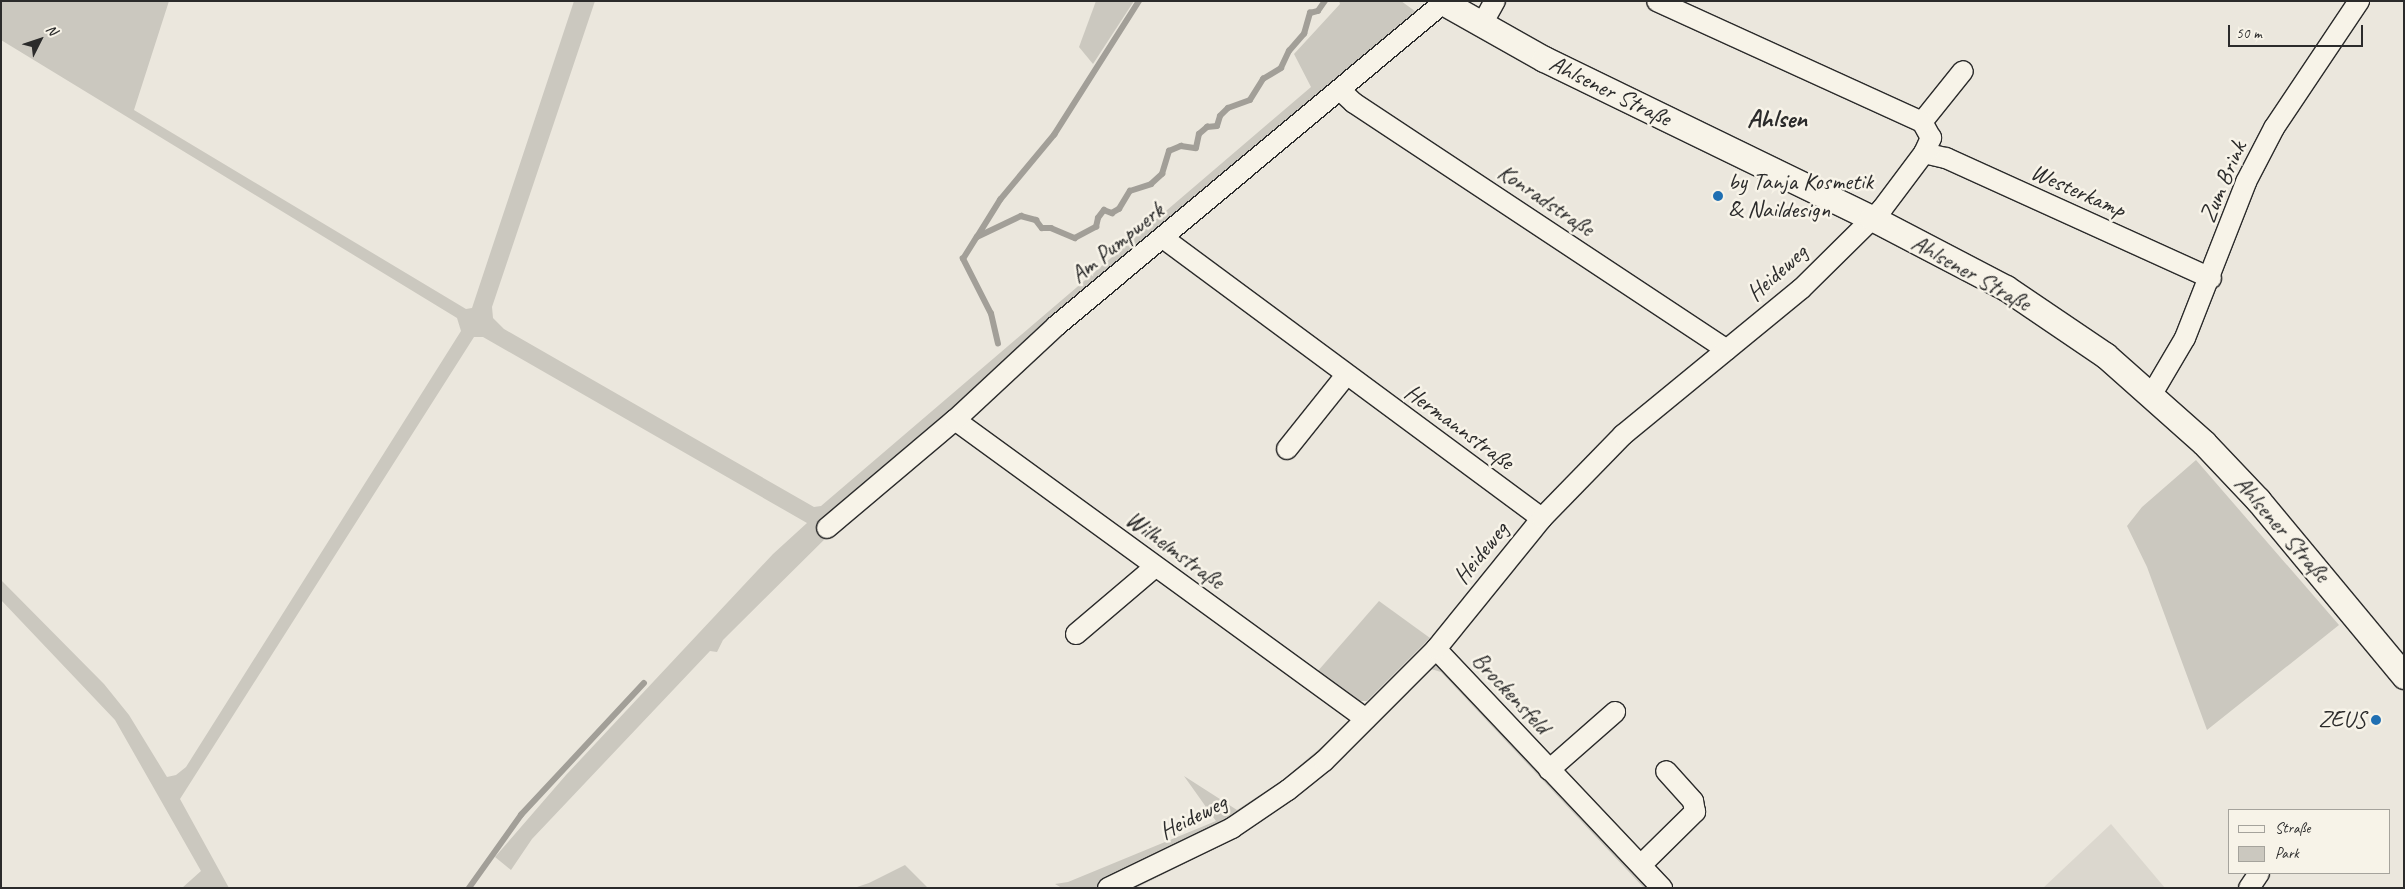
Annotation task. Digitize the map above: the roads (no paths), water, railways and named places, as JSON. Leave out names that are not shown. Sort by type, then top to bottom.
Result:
[{"type":"main road","name":"Ahlsener Straße","points":[[1442,2],[1480,26],[1872,218],[2006,288],[2104,355],[2152,394],[2258,500],[2404,676]]},
{"type":"street","points":[[1480,26],[1495,1]]},
{"type":"street","points":[[1657,1],[1922,122],[1931,138],[1924,153],[1882,209],[1872,218]]},
{"type":"street","name":"Zum Brink","points":[[2152,394],[2184,338],[2211,278],[2246,182],[2274,128],[2359,1]]},
{"type":"street","name":"Am Pumpwerk","points":[[827,528],[955,420],[1056,326],[1340,90],[1442,2]]},
{"type":"street","points":[[1922,122],[1963,71]]},
{"type":"street","name":"Konradstraße","points":[[1340,90],[1354,103],[1727,350]]},
{"type":"street","name":"Westerkamp","points":[[1924,153],[1946,158],[2211,278]]},
{"type":"street","name":"Heideweg","points":[[1108,888],[1232,828],[1288,790],[1366,719],[1436,649],[1542,518],[1623,435],[1801,289],[1872,218]]},
{"type":"street","name":"Hermannstraße","points":[[1163,238],[1542,518]]},
{"type":"street","points":[[1287,449],[1346,375]]},
{"type":"street","name":"Wilhelmstraße","points":[[955,420],[1366,719]]},
{"type":"street","points":[[1076,634],[1155,567]]},
{"type":"street","name":"Brockensfeld","points":[[1436,649],[1662,888]]},
{"type":"street","name":"Brockensfeld","points":[[1549,770],[1615,712]]},
{"type":"street","points":[[1641,865],[1695,812],[1694,801],[1666,771]]},
{"type":"street","points":[[2249,888],[2258,874]]},
{"type":"waterway","points":[[977,237],[1000,200],[1054,135],[1139,1]]},
{"type":"waterway","points":[[998,344],[991,314],[963,259],[977,237],[1021,216],[1036,220],[1042,228],[1051,228],[1075,238],[1096,227],[1098,218],[1104,210],[1112,213],[1119,209],[1130,191],[1151,184],[1162,174],[1169,151],[1181,146],[1196,148],[1199,134],[1207,127],[1217,126],[1220,116],[1228,108],[1250,100],[1263,79],[1281,68],[1289,51],[1304,34],[1310,13],[1318,11],[1325,1]]},
{"type":"waterway","points":[[469,888],[521,815],[644,683]]},
{"type":"place","name":"by Tanja Kosmetik & Naildesign","points":[[1718,196]]},
{"type":"place","name":"ZEUS","points":[[2376,720]]},
{"type":"district","name":"Ahlsen","points":[[1777,119]]}]
